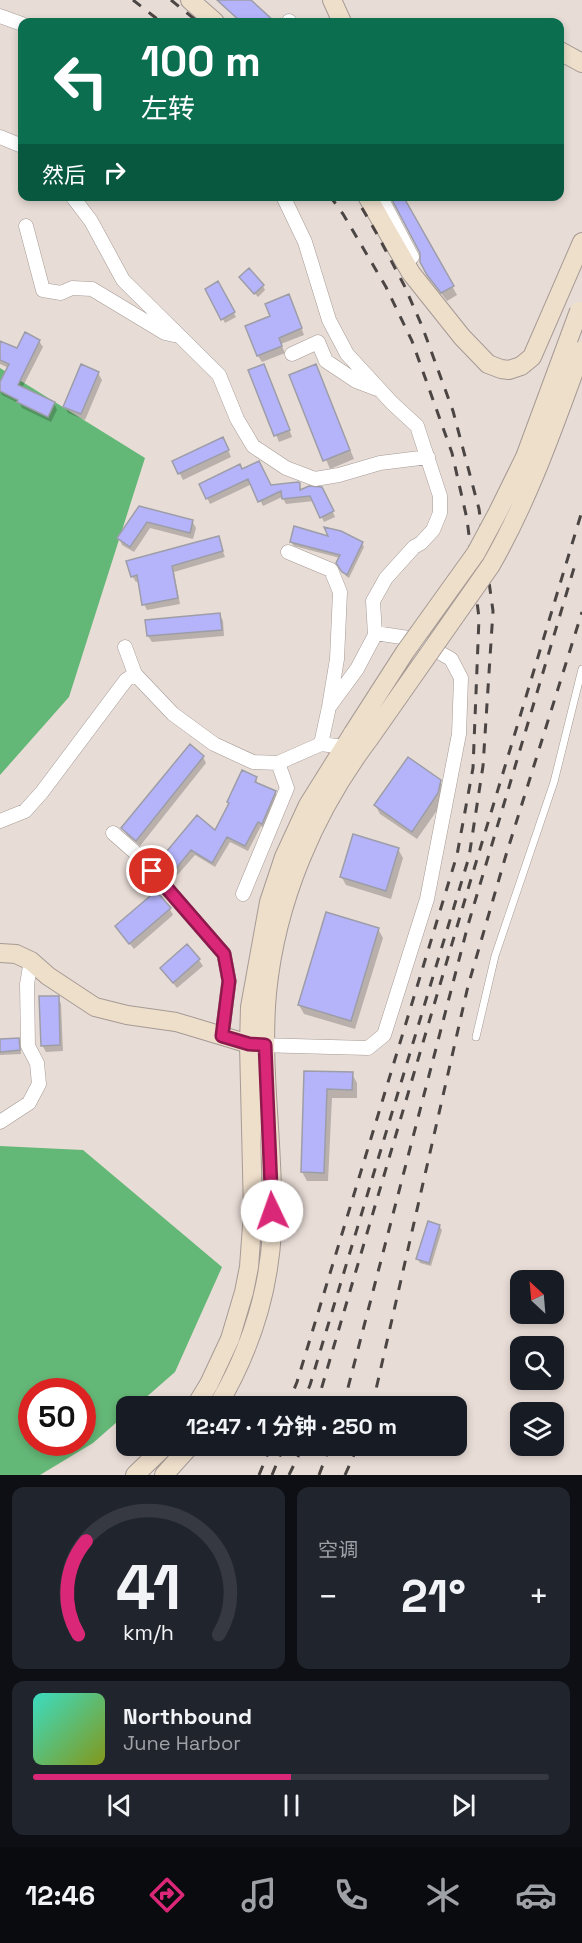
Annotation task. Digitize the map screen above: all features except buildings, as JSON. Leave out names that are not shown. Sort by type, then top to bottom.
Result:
[{"type":"main road","points":[[190,0],[210,18]]},
{"type":"main road","points":[[333,0],[340,18]]},
{"type":"main road","points":[[564,53],[582,63]]},
{"type":"main road","points":[[370,201],[411,273],[462,337],[488,364],[501,369],[515,368],[527,362],[535,351],[582,242]]},
{"type":"main road","points":[[202,1396],[230,1339],[249,1267],[253,1212],[257,1045],[276,940],[292,882],[323,809],[346,770],[355,740],[405,652],[476,553],[498,512],[525,457],[580,306]]},
{"type":"main road","points":[[224,1396],[248,1346],[261,1304],[268,1270],[272,1211],[257,1045],[250,1007],[262,936],[284,857],[308,805],[355,740],[491,565],[532,484],[582,350]]},
{"type":"main road","points":[[0,953],[16,954],[31,961],[48,976],[95,1007],[127,1015],[176,1022],[257,1045]]},
{"type":"main road","points":[[135,1475],[155,1456]]},
{"type":"main road","points":[[164,1475],[181,1456]]},
{"type":"street","points":[[0,16],[18,23]]},
{"type":"street","points":[[0,137],[18,144]]},
{"type":"street","points":[[76,201],[91,220],[123,280],[219,375],[237,419],[253,446],[286,468],[315,478],[339,475],[380,463],[428,457]]},
{"type":"street","points":[[285,201],[305,242],[329,320],[347,354],[417,426],[439,490],[440,513],[433,530],[386,578],[377,593],[373,601],[375,633],[357,669],[329,707]]},
{"type":"street","points":[[383,201],[413,261],[423,287]]},
{"type":"street","points":[[26,226],[42,290],[61,293],[72,288],[92,289],[165,333],[182,338]]},
{"type":"street","points":[[292,354],[318,342],[326,361],[356,381],[381,391]]},
{"type":"street","points":[[288,552],[332,570],[340,592],[337,659],[321,744]]},
{"type":"street","points":[[257,1045],[368,1048],[384,1035],[427,899],[459,734],[461,678],[451,659],[415,639],[375,633]]},
{"type":"street","points":[[124,647],[135,674],[173,714],[214,744],[253,762],[278,763],[321,744],[355,740]]},
{"type":"street","points":[[0,821],[25,812],[126,681],[135,674]]},
{"type":"street","points":[[243,894],[287,788],[278,763]]},
{"type":"street","points":[[113,833],[138,855],[224,954],[229,981],[222,1036]]},
{"type":"street","points":[[0,1122],[29,1103],[39,1084],[37,1063],[27,1046],[27,984],[31,961]]},
{"type":"lane","points":[[476,1037],[495,956],[554,782],[582,669]]},
{"type":"green space","points":[[0,368],[145,458],[69,697],[0,775]]},
{"type":"green space","points":[[0,1146],[83,1150],[222,1267],[175,1372],[148,1396],[116,1396],[116,1423],[96,1440],[96,1378],[18,1378],[18,1456],[71,1456],[40,1475],[0,1475]]},
{"type":"railway","points":[[133,0],[156,18]]},
{"type":"railway","points":[[171,0],[193,18]]},
{"type":"railway","points":[[291,1396],[457,855],[473,768],[479,618],[467,519],[452,453],[412,341],[386,287],[334,201]]},
{"type":"railway","points":[[306,1396],[469,857],[483,766],[493,611],[479,509],[453,411],[422,326],[404,285],[358,201]]},
{"type":"railway","points":[[319,1396],[582,511]]},
{"type":"railway","points":[[346,1396],[468,925],[574,568]]},
{"type":"railway","points":[[375,1396],[468,986],[506,855],[582,612]]},
{"type":"railway","points":[[259,1475],[267,1456]]},
{"type":"railway","points":[[272,1475],[280,1456]]},
{"type":"railway","points":[[289,1475],[298,1456]]},
{"type":"railway","points":[[319,1475],[326,1456]]},
{"type":"railway","points":[[345,1475],[354,1456]]},
{"type":"route","points":[[152,871],[224,954],[229,981],[222,1036],[249,1044],[265,1045],[272,1211]]}]
